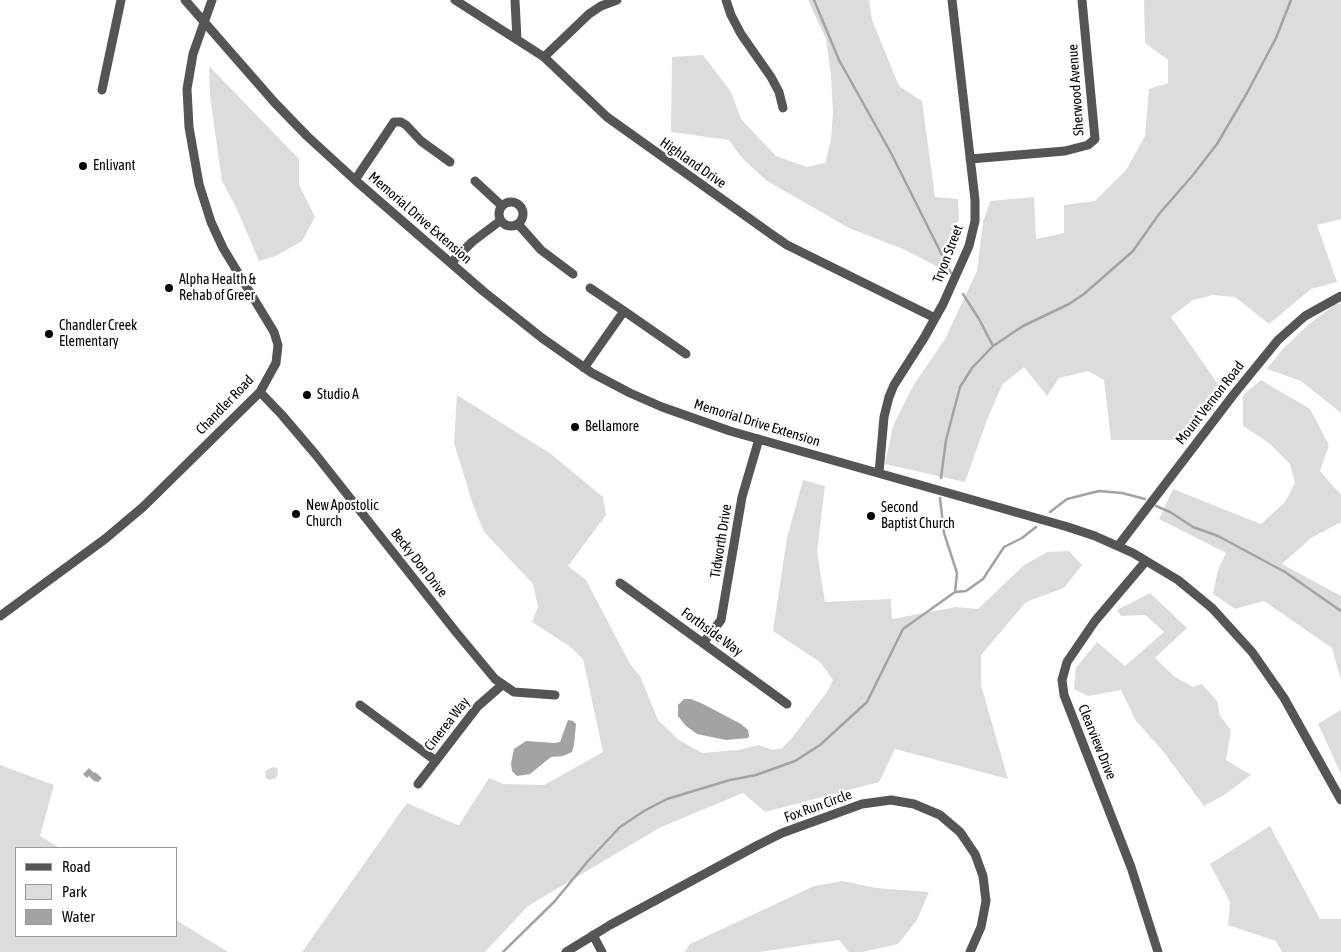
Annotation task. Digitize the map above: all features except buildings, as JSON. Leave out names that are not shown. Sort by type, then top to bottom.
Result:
[{"type":"street","points":[[102,90],[121,0]]},
{"type":"street","name":"Memorial Drive Extension","points":[[185,0],[275,103],[307,136],[451,263],[542,338],[584,368],[630,393],[662,407],[730,431],[1068,527],[1118,546],[1178,580],[1212,608],[1246,646],[1284,698],[1341,800]]},
{"type":"street","points":[[204,22],[212,0]]},
{"type":"street","name":"Highland Drive","points":[[455,0],[544,57],[607,117],[771,234],[787,244],[935,318]]},
{"type":"street","points":[[515,0],[517,40]]},
{"type":"street","points":[[544,57],[589,14],[601,6],[617,0]]},
{"type":"street","points":[[726,0],[734,22],[763,63],[780,92],[783,108]]},
{"type":"street","name":"Tryon Street","points":[[880,473],[884,417],[889,397],[894,385],[935,318],[961,266],[973,233],[975,209],[952,0]]},
{"type":"street","name":"Sherwood Avenue","points":[[970,159],[1065,150],[1088,145],[1095,139],[1092,89],[1082,0]]},
{"type":"street","name":"Chandler Road","points":[[0,616],[105,539],[143,507],[260,392],[276,363],[278,354],[276,338],[271,326],[223,248],[210,222],[198,184],[187,101],[192,54],[204,22]]},
{"type":"street","points":[[355,180],[394,122],[401,122],[406,125],[421,141],[450,162]]},
{"type":"street","points":[[475,181],[502,206]]},
{"type":"street","points":[[509,202],[519,205],[523,214],[518,224],[507,225],[500,221],[498,213],[502,206],[509,202]]},
{"type":"street","points":[[451,263],[472,242],[500,221]]},
{"type":"street","points":[[518,224],[541,250],[573,274]]},
{"type":"street","points":[[590,288],[686,354]]},
{"type":"street","name":"Mount Vernon Road","points":[[1118,546],[1234,394],[1278,340],[1305,316],[1341,296]]},
{"type":"street","points":[[584,368],[624,311]]},
{"type":"street","name":"Becky Don Drive","points":[[260,392],[316,455],[456,632],[502,685]]},
{"type":"street","name":"Tidworth Drive","points":[[704,642],[721,620],[742,497],[759,439]]},
{"type":"street","name":"Clearview Drive","points":[[1146,561],[1095,621],[1067,662],[1062,680],[1064,695],[1131,867],[1158,952]]},
{"type":"street","name":"Forthside Way","points":[[620,583],[704,642],[787,704]]},
{"type":"street","points":[[502,685],[514,692],[554,695]]},
{"type":"street","name":"Cinerea Way","points":[[418,784],[478,706],[502,685]]},
{"type":"street","points":[[360,704],[436,760]]},
{"type":"street","name":"Fox Run Circle","points":[[566,952],[593,935],[782,833],[862,804],[891,800],[914,804],[940,816],[960,832],[975,854],[983,876],[986,901],[981,927],[973,951]]},
{"type":"street","points":[[593,935],[602,952]]},
{"type":"green space","points":[[808,0],[869,0],[872,20],[899,86],[922,101],[935,197],[958,199],[959,219],[942,269],[903,249],[849,228],[767,181],[742,158],[729,140],[671,132],[672,57],[703,55],[731,92],[741,119],[776,156],[807,167],[825,163],[831,140],[833,112],[831,76],[826,39]]},
{"type":"green space","points":[[1144,0],[1341,0],[1341,219],[1317,225],[1337,282],[1311,289],[1269,324],[1235,297],[1213,295],[1193,300],[1171,317],[1218,384],[1178,440],[1111,440],[1104,380],[1088,371],[1059,378],[1047,396],[1024,367],[1002,385],[987,420],[965,482],[885,464],[893,426],[913,386],[945,339],[977,271],[983,222],[990,201],[1034,197],[1036,239],[1064,233],[1064,205],[1095,201],[1126,170],[1145,136],[1149,89],[1168,83],[1168,60],[1145,43]]},
{"type":"green space","points":[[209,66],[299,159],[299,185],[315,217],[302,241],[276,256],[259,261],[236,207],[222,181],[210,96]]},
{"type":"green space","points":[[1341,303],[1341,413],[1301,381],[1267,369],[1282,350],[1308,325],[1334,305]]},
{"type":"green space","points":[[1261,380],[1310,409],[1329,445],[1320,471],[1341,495],[1341,522],[1311,538],[1282,564],[1341,596],[1341,680],[1332,648],[1264,601],[1235,609],[1213,594],[1218,570],[1226,553],[1159,519],[1173,489],[1261,524],[1285,502],[1295,483],[1290,464],[1269,443],[1243,426],[1243,395]]},
{"type":"green space","points":[[457,395],[551,454],[603,497],[606,515],[568,566],[586,580],[630,664],[640,676],[658,720],[679,740],[702,753],[738,750],[758,745],[773,750],[782,748],[792,738],[827,692],[833,680],[820,662],[773,631],[787,538],[803,480],[825,486],[817,552],[825,602],[891,599],[892,619],[956,607],[978,609],[1023,566],[1047,552],[1069,551],[1082,565],[1064,588],[1026,602],[981,655],[981,685],[1008,779],[895,749],[879,782],[765,812],[743,793],[661,827],[528,906],[485,952],[302,952],[407,803],[459,825],[489,778],[503,784],[544,785],[603,752],[583,659],[569,646],[532,622],[538,607],[533,584],[484,532],[473,505],[454,443]]},
{"type":"green space","points":[[1150,593],[1187,628],[1155,658],[1175,677],[1193,687],[1202,684],[1217,701],[1220,716],[1231,730],[1226,760],[1251,775],[1224,795],[1204,806],[1162,750],[1136,721],[1121,690],[1088,696],[1074,689],[1076,668],[1097,642],[1125,666],[1164,632],[1145,615],[1121,616],[1117,610]]},
{"type":"green space","points":[[1341,710],[1341,774],[1318,724]]},
{"type":"green space","points":[[0,765],[54,785],[40,836],[58,847],[15,847],[15,937],[178,937],[178,921],[228,952],[0,952]]},
{"type":"green space","points":[[273,767],[277,768],[278,775],[276,778],[269,780],[266,778],[265,772]]},
{"type":"green space","points":[[1270,826],[1320,919],[1341,919],[1341,952],[1282,952],[1276,941],[1228,925],[1230,902],[1210,864]]},
{"type":"green space","points":[[843,881],[876,888],[929,892],[917,920],[898,944],[862,952],[849,952],[839,940],[760,952],[685,952],[690,944],[814,886]]},
{"type":"water","points":[[684,699],[691,699],[703,704],[741,724],[748,730],[748,738],[726,740],[697,734],[686,726],[678,716],[678,705]]},
{"type":"water","points":[[568,720],[576,724],[572,752],[563,756],[551,757],[530,774],[517,776],[512,771],[511,763],[514,749],[526,741],[560,742]]},
{"type":"water","points":[[89,768],[102,778],[98,782],[89,776],[87,778],[83,774]]},
{"type":"waterway","points":[[814,0],[839,60],[891,153],[951,273]]},
{"type":"waterway","points":[[941,478],[946,440],[960,387],[972,368],[993,346],[1023,326],[1069,304],[1084,294],[1133,251],[1159,214],[1217,144],[1276,38],[1291,0]]},
{"type":"waterway","points":[[963,294],[993,346]]},
{"type":"waterway","points":[[1050,512],[1067,499],[1099,491],[1122,493],[1145,499]]},
{"type":"waterway","points":[[940,498],[944,533],[957,573],[955,592]]},
{"type":"waterway","points":[[1156,506],[1170,512],[1193,527],[1218,536],[1285,572],[1341,611]]},
{"type":"waterway","points":[[503,952],[554,902],[588,861],[620,827],[644,811],[667,799],[730,780],[756,775],[795,761],[820,745],[867,702],[903,629],[955,592],[966,591],[983,579],[1004,547],[1022,538],[1036,527]]},
{"type":"place","name":"Enlivant","points":[[83,166]]},
{"type":"place","name":"Alpha Health & Rehab of Greer","points":[[169,288]]},
{"type":"place","name":"Chandler Creek Elementary","points":[[49,334]]},
{"type":"place","name":"Studio A","points":[[307,395]]},
{"type":"place","name":"Bellamore","points":[[575,427]]},
{"type":"place","name":"New Apostolic Church","points":[[296,514]]},
{"type":"place","name":"Second Baptist Church","points":[[871,516]]}]
